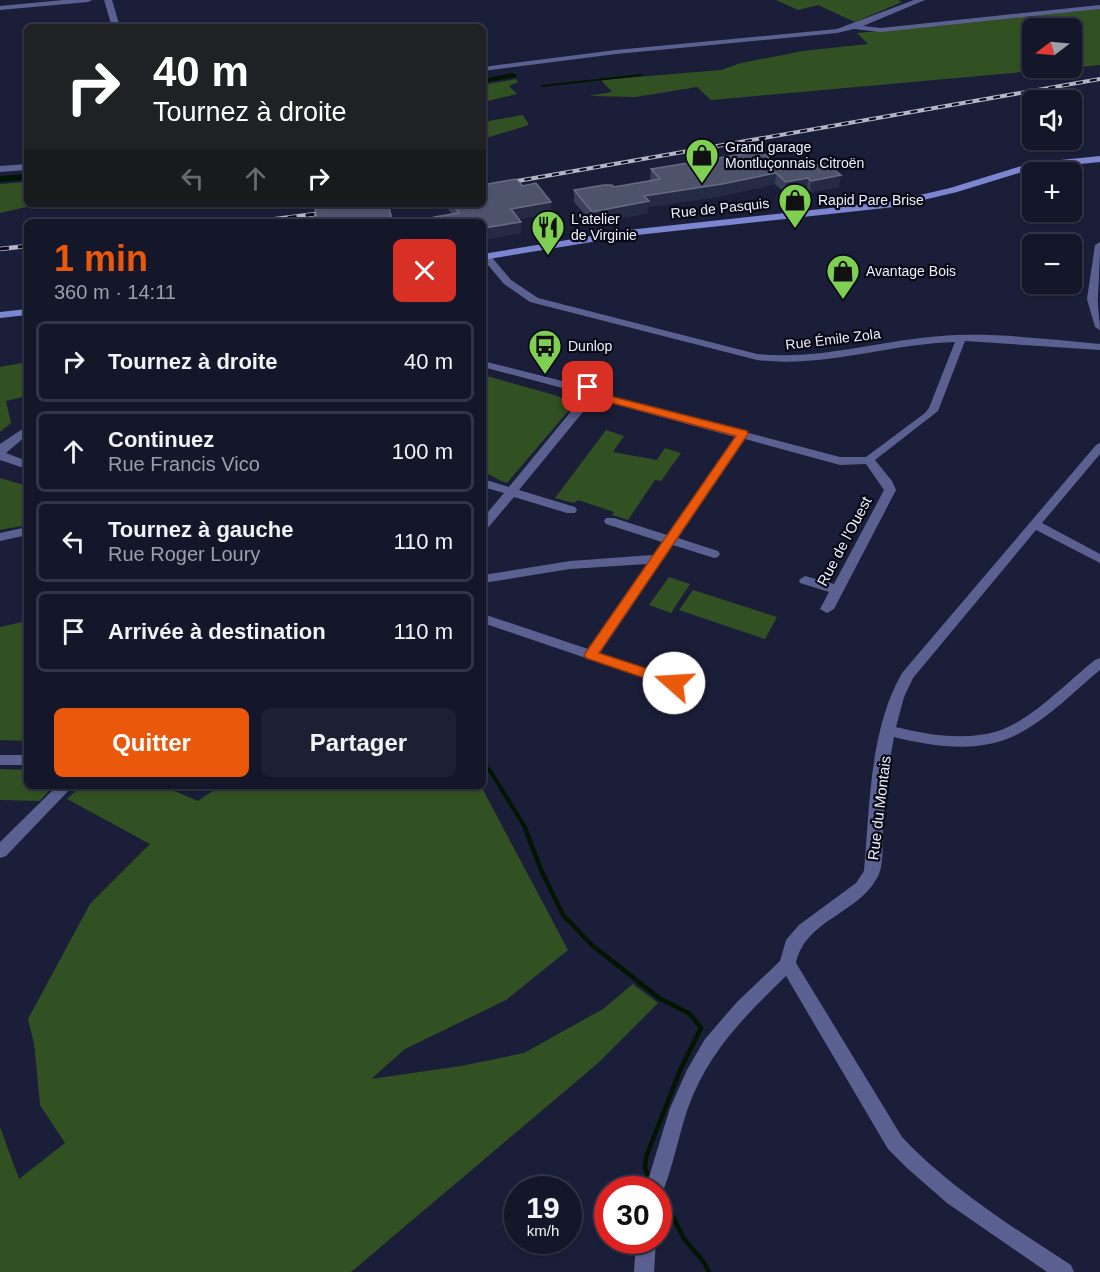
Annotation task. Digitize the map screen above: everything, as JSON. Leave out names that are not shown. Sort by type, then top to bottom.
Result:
[{"type":"main road","name":"Rue de Pasquis","points":[[486,257],[621,234],[894,204],[953,190],[1030,166],[1100,159]]},
{"type":"main road","points":[[0,315],[24,312]]},
{"type":"street","points":[[0,8],[88,0]]},
{"type":"street","points":[[108,0],[115,24]]},
{"type":"street","points":[[486,69],[644,49],[825,33],[853,27],[921,0]]},
{"type":"street","points":[[853,27],[879,30],[1100,7]]},
{"type":"street","points":[[0,169],[24,167]]},
{"type":"street","points":[[1100,245],[1096,300],[1100,327]]},
{"type":"street","name":"Rue Émile Zola","points":[[486,258],[506,283],[519,293],[534,300],[757,357],[781,361],[810,359],[930,340],[961,339],[1100,347]]},
{"type":"street","points":[[486,365],[593,403],[601,397],[840,460],[869,460],[934,409],[961,339]]},
{"type":"street","points":[[486,372],[578,396]]},
{"type":"street","points":[[486,522],[512,492],[578,396]]},
{"type":"street","points":[[24,431],[3,447],[0,453],[3,457],[24,464]]},
{"type":"street","points":[[591,655],[743,434]]},
{"type":"street","name":"Rue du Montais","points":[[788,964],[792,945],[805,930],[862,888],[872,872],[889,730],[900,689],[907,676],[1100,447]]},
{"type":"street","name":"Rue de l'Ouest","points":[[827,609],[890,490],[888,484],[869,460]]},
{"type":"street","points":[[486,484],[571,510]]},
{"type":"street","points":[[610,521],[714,554]]},
{"type":"street","points":[[1034,524],[1100,559]]},
{"type":"street","points":[[0,537],[24,532]]},
{"type":"street","points":[[486,579],[570,565],[650,557],[656,559]]},
{"type":"street","points":[[805,579],[837,590]]},
{"type":"street","points":[[486,619],[674,683]]},
{"type":"street","points":[[889,730],[930,740],[998,737],[1015,730],[1100,663]]},
{"type":"street","points":[[0,760],[24,760]]},
{"type":"street","points":[[0,852],[63,789]]},
{"type":"street","points":[[658,1176],[679,1107],[711,1044],[788,964],[895,1143],[910,1161],[961,1201],[1064,1272]]},
{"type":"street","points":[[644,1272],[645,1254]]},
{"type":"green space","points":[[776,0],[898,0],[902,2],[855,22],[818,5],[798,10]]},
{"type":"green space","points":[[1100,9],[1100,65],[1082,67],[1082,18],[1022,18],[1022,72],[711,100],[697,87],[635,97],[589,96],[612,92],[601,80],[721,70],[741,63],[803,51],[868,44],[857,33]]},
{"type":"green space","points":[[516,79],[518,82],[509,86],[517,94],[486,101],[486,84]]},
{"type":"green space","points":[[523,115],[529,125],[486,138],[486,121]]},
{"type":"green space","points":[[24,182],[24,207],[26,207],[0,213],[0,184]]},
{"type":"green space","points":[[24,363],[24,397],[6,401],[11,423],[0,432],[0,367]]},
{"type":"green space","points":[[486,376],[558,396],[570,404],[570,409],[507,483],[486,473]]},
{"type":"green space","points":[[606,430],[624,436],[613,452],[657,460],[665,448],[681,453],[661,481],[655,480],[628,520],[612,515],[614,512],[578,500],[574,503],[555,498]]},
{"type":"green space","points":[[0,478],[24,485],[24,526],[0,530]]},
{"type":"green space","points":[[669,577],[690,584],[671,613],[649,605]]},
{"type":"green space","points":[[693,590],[777,617],[765,639],[679,610]]},
{"type":"green space","points":[[24,622],[24,741],[0,740],[0,627]]},
{"type":"green space","points":[[0,769],[24,770],[24,789],[50,789],[40,801],[0,800]]},
{"type":"green space","points":[[78,789],[169,789],[198,801],[216,789],[483,789],[568,950],[506,1000],[405,1049],[371,1079],[461,1066],[524,1053],[603,1009],[633,984],[658,1003],[598,1063],[351,1272],[0,1272],[0,1127],[19,1179],[65,1143],[40,1105],[34,1043],[28,1019],[90,904],[150,844],[67,799]]},
{"type":"building","points":[[761,151],[781,169],[827,164],[841,175],[811,181],[808,178],[786,182],[776,173],[644,196],[649,201],[592,212],[574,190],[604,185],[614,187],[660,179],[651,169]]},
{"type":"building","points":[[516,179],[523,186],[536,183],[551,202],[511,209],[521,222],[486,228],[486,219],[435,219],[434,217],[459,213],[454,207],[486,207],[486,184]]},
{"type":"building","points":[[389,207],[392,219],[317,219],[315,209]]},
{"type":"waterway","points":[[486,80],[513,75]]},
{"type":"waterway","points":[[542,86],[641,75]]},
{"type":"waterway","points":[[0,179],[24,177]]},
{"type":"waterway","points":[[486,767],[526,829]]},
{"type":"waterway","points":[[525,828],[542,872],[563,915],[592,945],[659,998],[690,1014],[701,1028],[681,1068],[646,1157],[645,1168],[648,1176]]},
{"type":"waterway","points":[[672,1214],[684,1239],[703,1261],[709,1272]]},
{"type":"railway","points":[[486,186],[1100,79]]},
{"type":"railway","points":[[276,219],[332,212],[329,212]]},
{"type":"railway","points":[[0,249],[24,246]]},
{"type":"place","name":"Grand garage Montluçonnais Citroën","points":[[702,184]]},
{"type":"place","name":"Rapid Pare Brise","points":[[795,229]]},
{"type":"place","name":"L'atelier de Virginie","points":[[548,256]]},
{"type":"place","name":"Avantage Bois","points":[[843,300]]},
{"type":"place","name":"Dunlop","points":[[545,375]]},
{"type":"route","points":[[588,387],[600,391],[601,397],[743,434],[591,655],[674,683]]}]
